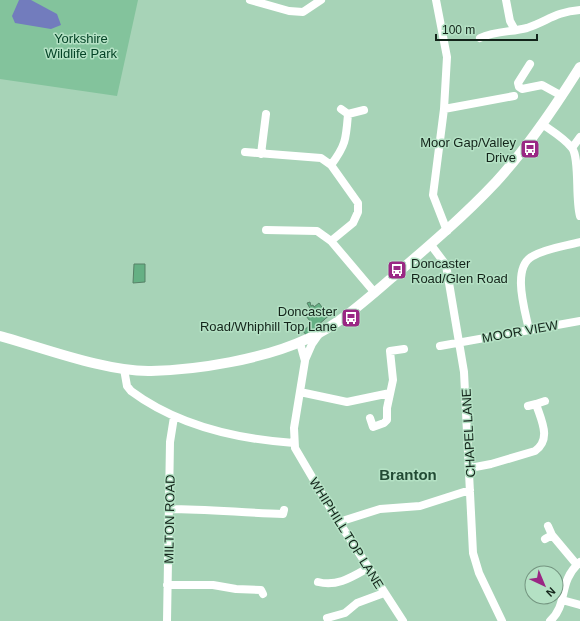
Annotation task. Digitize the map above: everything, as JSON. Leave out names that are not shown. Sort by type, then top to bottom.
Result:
[{"type":"main road","points":[[0,336],[124,369],[151,371],[205,366],[270,352],[300,343],[319,333],[375,293],[447,231],[497,181],[542,124],[580,67]]},
{"type":"street","points":[[250,0],[289,11],[303,12],[321,0]]},
{"type":"street","points":[[436,0],[447,56],[444,109],[433,195],[447,231]]},
{"type":"street","points":[[506,0],[510,21],[515,30]]},
{"type":"street","points":[[480,38],[488,34],[528,27],[562,11],[580,10]]},
{"type":"street","points":[[530,64],[518,83],[519,87],[522,89],[542,85],[562,96]]},
{"type":"street","points":[[444,109],[514,96]]},
{"type":"street","points":[[341,110],[348,114],[364,110]]},
{"type":"street","points":[[261,154],[266,114]]},
{"type":"street","points":[[331,165],[342,150],[346,141],[348,114]]},
{"type":"street","points":[[542,124],[572,148],[576,158],[577,203],[580,216]]},
{"type":"street","points":[[572,148],[580,137]]},
{"type":"street","points":[[245,152],[321,158],[331,165],[358,203],[358,212],[353,223],[331,241]]},
{"type":"street","points":[[266,230],[316,231],[331,241],[375,293]]},
{"type":"street","points":[[529,330],[520,277],[523,265],[532,256],[580,242]]},
{"type":"street","name":"CHAPEL LANE","points":[[431,245],[446,265],[459,342],[466,396],[473,554],[479,573],[502,621]]},
{"type":"street","name":"MOOR VIEW","points":[[440,346],[580,321]]},
{"type":"street","points":[[305,360],[319,333]]},
{"type":"street","name":"WHIPHILL TOP LANE","points":[[300,343],[305,360],[294,442],[296,452],[368,568],[403,621]]},
{"type":"street","points":[[370,418],[374,430],[387,420],[393,374],[390,349],[404,349]]},
{"type":"street","points":[[124,369],[127,386],[131,391],[174,417],[202,428],[294,442]]},
{"type":"street","points":[[300,392],[347,402],[390,393]]},
{"type":"street","points":[[470,468],[491,464],[535,451],[541,447],[545,437],[532,405],[544,401]]},
{"type":"street","name":"MILTON ROAD","points":[[167,621],[170,442],[174,417]]},
{"type":"street","points":[[339,522],[380,509],[411,508],[420,506],[470,490]]},
{"type":"street","points":[[169,509],[198,509],[238,513],[284,514]]},
{"type":"street","points":[[548,526],[548,537],[578,563],[568,575],[564,592]]},
{"type":"street","points":[[322,585],[339,582],[368,568]]},
{"type":"street","points":[[167,585],[213,585],[236,589],[262,590]]},
{"type":"street","points":[[327,618],[345,613],[357,603],[384,593]]},
{"type":"street","points":[[564,601],[580,605]]},
{"type":"street","points":[[550,621],[557,613],[560,605]]},
{"type":"green space","name":"Yorkshire Wildlife Park","points":[[0,0],[138,0],[117,96],[0,79]]},
{"type":"water","points":[[19,0],[31,0],[57,14],[61,25],[51,29],[15,23],[12,16]]},
{"type":"building","points":[[134,264],[145,264],[145,282],[133,283]]},
{"type":"building","points":[[310,302],[311,306],[313,305],[314,307],[319,303],[324,310],[327,312],[329,310],[332,313],[318,325],[319,327],[307,336],[303,331],[310,325],[308,322],[310,321],[306,316],[312,312],[307,303]]},
{"type":"place","name":"Moor Gap/Valley Drive","points":[[530,149]]},
{"type":"place","name":"Doncaster Road/Glen Road","points":[[397,270]]},
{"type":"place","name":"Doncaster Road/Whiphill Top Lane","points":[[351,318]]},
{"type":"district","name":"Branton","points":[[408,475]]}]
